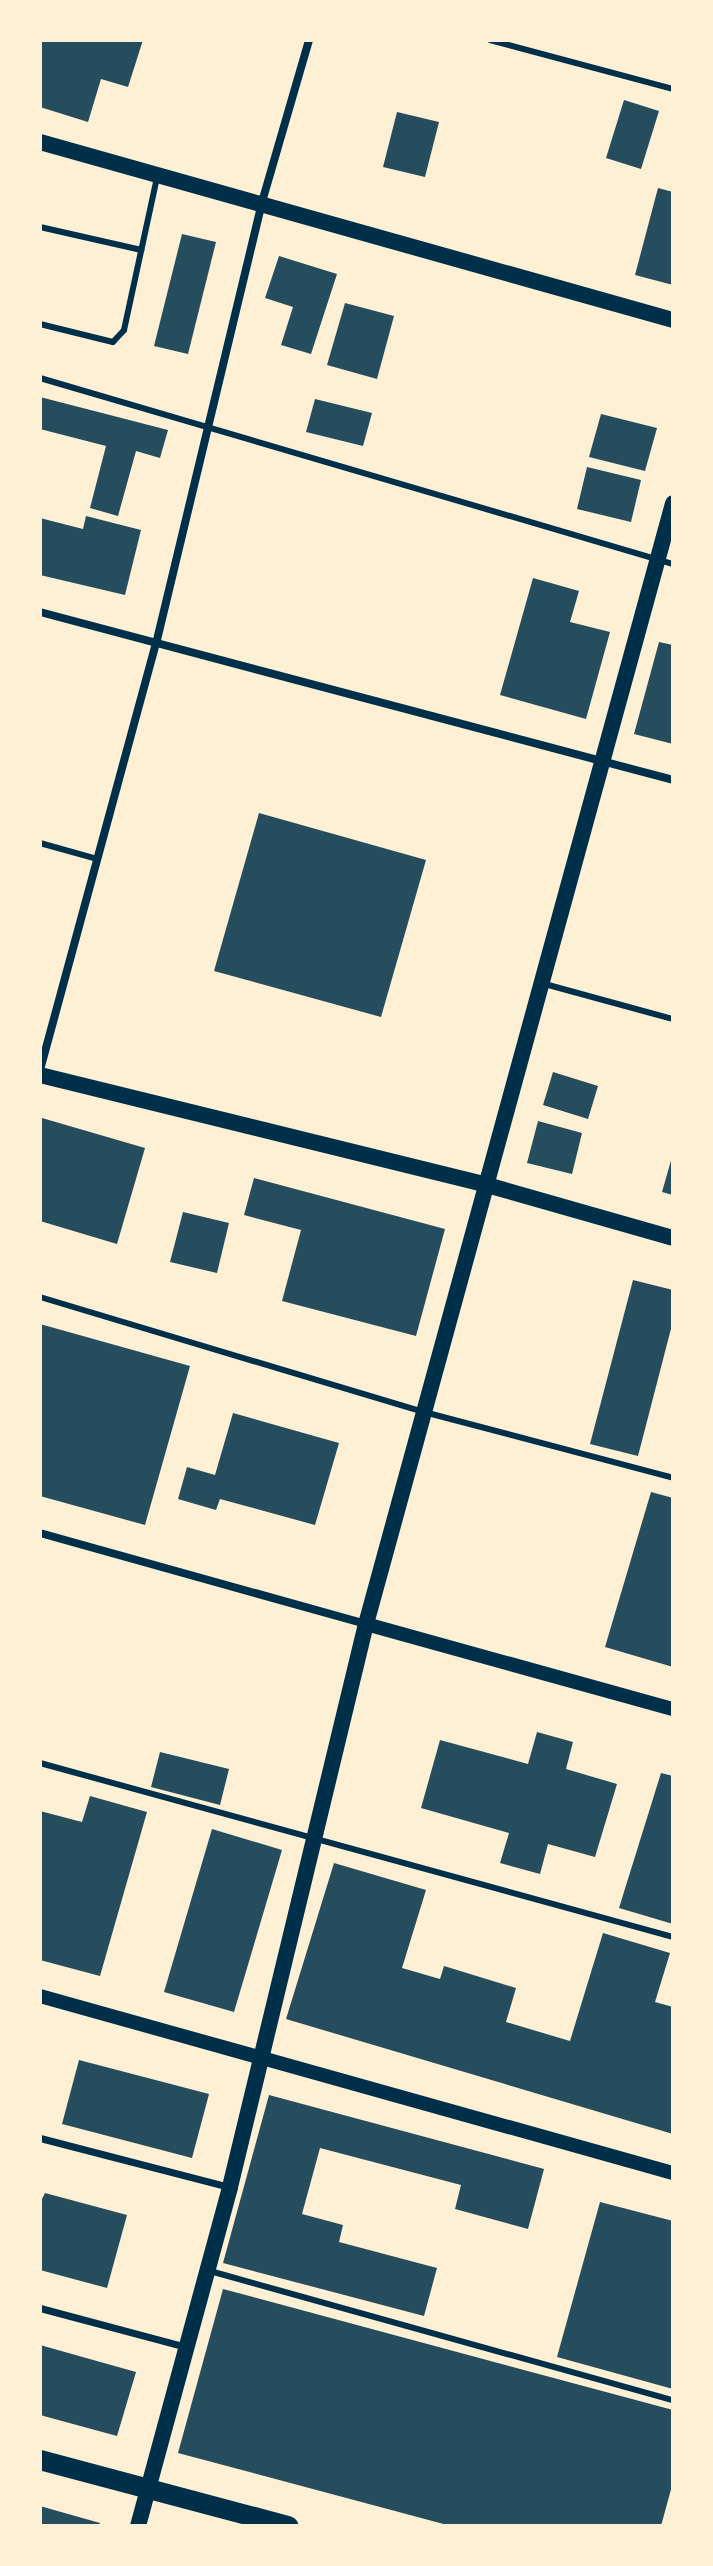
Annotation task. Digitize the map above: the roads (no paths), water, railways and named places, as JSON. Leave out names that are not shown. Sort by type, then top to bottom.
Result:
[{"type":"main road","points":[[40,142],[673,320]]},
{"type":"main road","points":[[138,2526],[183,2346],[230,2187],[366,1624],[601,759],[665,562],[673,503]]},
{"type":"main road","points":[[40,1072],[487,1185],[673,1238]]},
{"type":"main road","points":[[40,2460],[288,2526]]},
{"type":"street","points":[[40,1072],[156,644],[262,202],[309,40]]},
{"type":"street","points":[[40,612],[673,780]]},
{"type":"street","points":[[40,1533],[673,1709]]},
{"type":"street","points":[[40,1996],[260,2054],[673,2173]]},
{"type":"street","points":[[40,2138],[230,2187]]},
{"type":"street","points":[[40,2308],[183,2346]]},
{"type":"lane","points":[[490,40],[673,89]]},
{"type":"lane","points":[[40,324],[113,342],[124,330],[158,174]]},
{"type":"lane","points":[[40,227],[141,250]]},
{"type":"lane","points":[[40,378],[209,424],[665,562]]},
{"type":"lane","points":[[40,843],[97,859]]},
{"type":"lane","points":[[541,983],[673,1019]]},
{"type":"lane","points":[[40,1297],[424,1412],[673,1478]]},
{"type":"lane","points":[[40,1763],[673,1937]]},
{"type":"lane","points":[[206,2270],[673,2400]]}]
